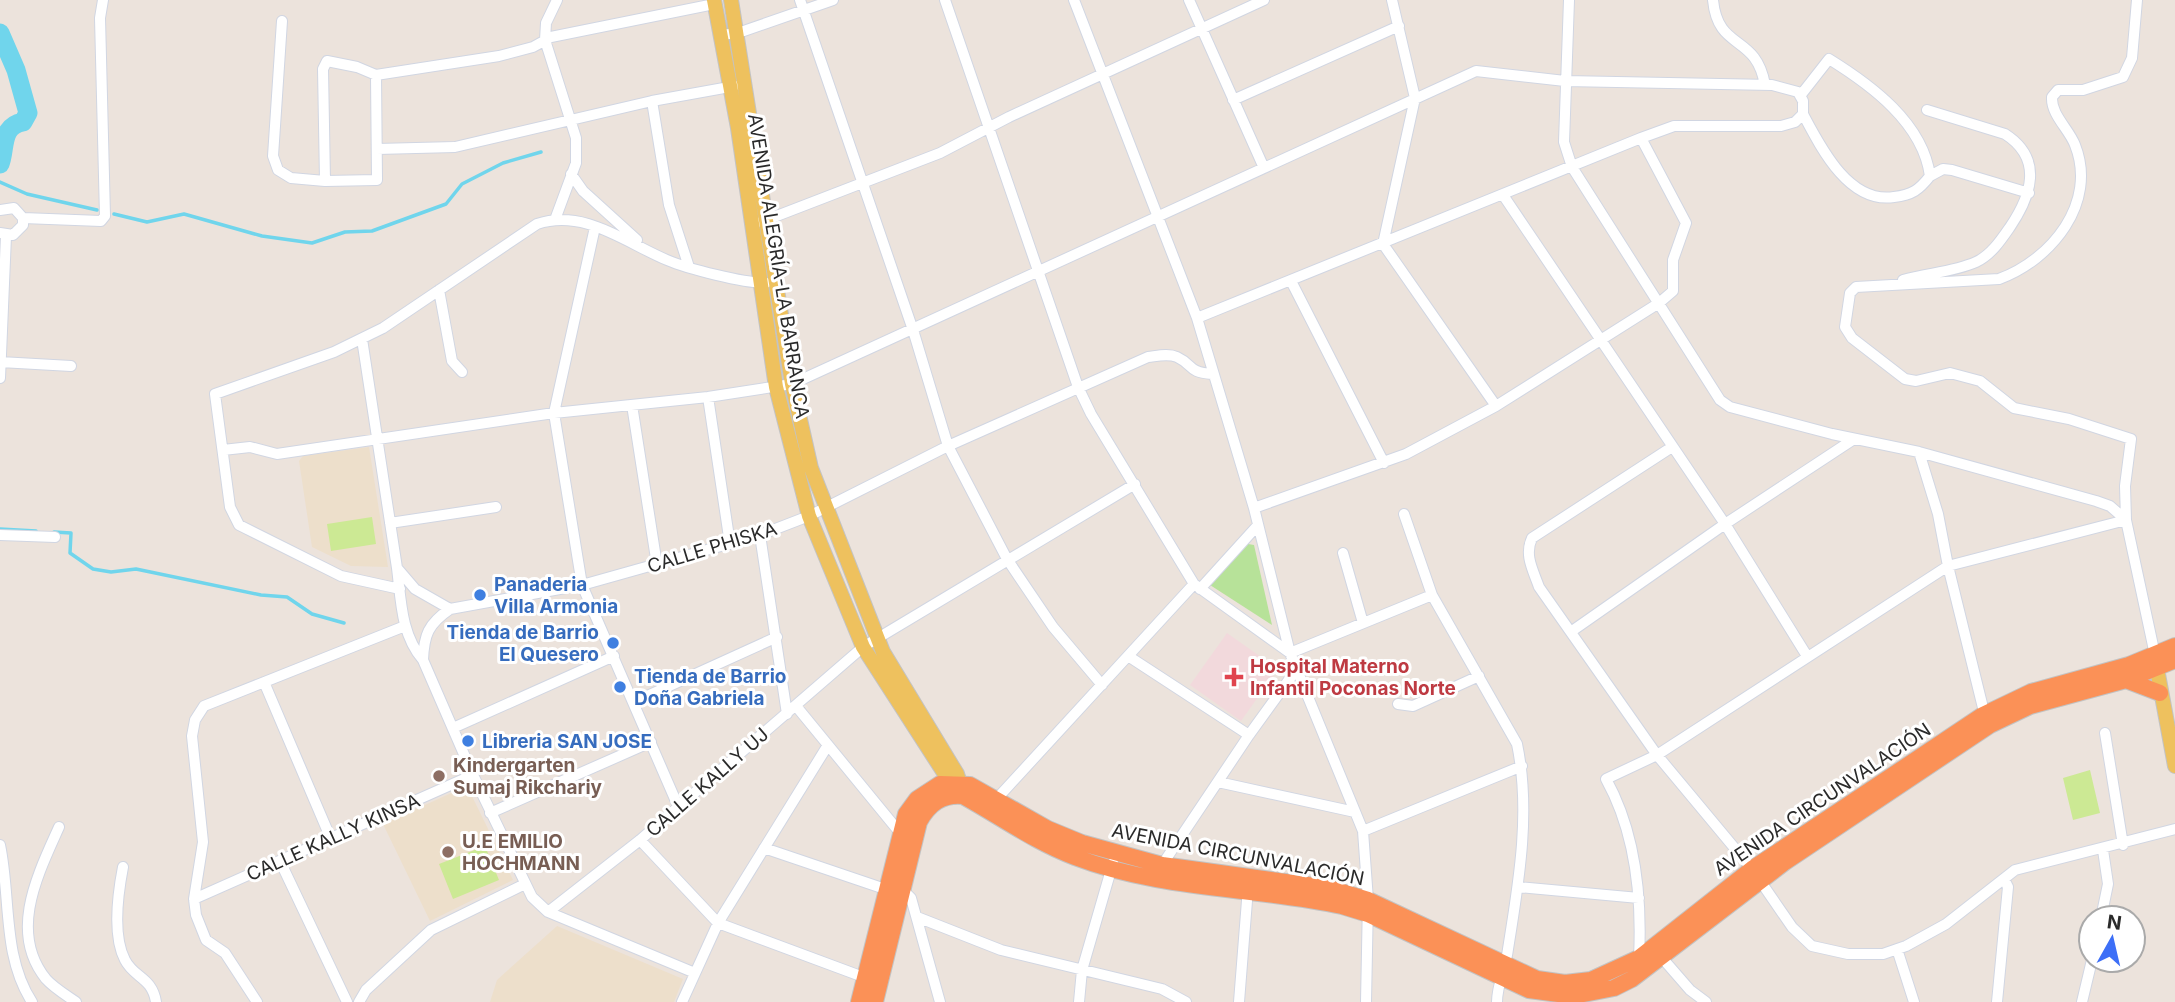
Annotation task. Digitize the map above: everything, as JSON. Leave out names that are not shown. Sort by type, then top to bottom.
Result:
[{"type":"highway","name":"AVENIDA CIRCUNVALACIÓN","points":[[1986,720],[2126,680],[2156,662],[2175,646]]},
{"type":"highway","name":"AVENIDA CIRCUNVALACIÓN","points":[[957,789],[992,804],[1051,847],[1114,861],[1162,865],[1312,900],[1368,907],[1550,995],[1592,994],[1632,979],[1658,952],[1756,874],[2031,692],[2156,662],[2175,660]]},
{"type":"highway","points":[[2126,680],[2160,693]]},
{"type":"highway","points":[[859,1002],[908,836],[925,810],[957,789]]},
{"type":"highway","name":"AVENIDA CIRCUNVALACIÓN","points":[[1114,861],[1157,879],[1248,886]]},
{"type":"highway","points":[[875,1002],[893,888]]},
{"type":"highway","name":"AVENIDA CIRCUNVALACIÓN","points":[[1503,973],[1565,983],[1611,973],[1639,958],[1658,952]]},
{"type":"main road","name":"AVENIDA ALEGRÍA-LA BARRANCA","points":[[731,0],[746,86],[759,223]]},
{"type":"main road","name":"AVENIDA ALEGRÍA-LA BARRANCA","points":[[714,2],[769,283],[811,468],[877,638],[957,789]]},
{"type":"main road","name":"AVENIDA ALEGRÍA-LA BARRANCA","points":[[769,283],[776,387],[809,516],[863,647],[957,789]]},
{"type":"main road","points":[[2156,662],[2175,766]]},
{"type":"street","points":[[0,210],[14,208],[23,218],[101,221],[106,216],[100,18],[103,0]]},
{"type":"street","points":[[556,217],[576,163],[576,138],[545,40],[546,23],[557,0]]},
{"type":"street","points":[[721,35],[738,33],[802,5],[833,0]]},
{"type":"street","points":[[946,0],[988,130],[1078,387],[1091,414],[1197,587],[1290,653]]},
{"type":"street","points":[[1074,0],[1197,318],[1254,508],[1290,653],[1363,831],[1368,907],[1366,1002]]},
{"type":"street","points":[[1189,0],[1264,168]]},
{"type":"street","points":[[759,223],[940,153],[1104,73],[1264,0]]},
{"type":"street","points":[[1392,0],[1415,99],[1383,244],[1496,406]]},
{"type":"street","points":[[1569,0],[1564,142],[1572,167],[1720,400],[1730,407],[1854,439],[1919,452],[2096,501],[2110,506],[2126,520]]},
{"type":"street","points":[[1713,0],[1715,20],[1723,33],[1750,51],[1762,65],[1765,85]]},
{"type":"street","points":[[2137,0],[2132,58],[2123,77],[2083,90],[2058,90],[2052,97],[2056,113],[2075,144],[2080,166],[2081,182],[2070,223],[2020,271],[1999,279],[1856,287],[1850,293],[1845,327],[1852,338],[1905,379],[1916,381],[1950,373],[1980,381],[2014,408],[2069,419],[2131,439],[2125,486],[2126,520],[2156,662]]},
{"type":"street","points":[[325,181],[323,69],[327,61],[376,75],[499,56],[533,47],[545,40],[714,2]]},
{"type":"street","points":[[802,5],[913,330],[948,446],[1007,559],[1052,627],[1102,685]]},
{"type":"street","points":[[282,21],[273,156],[278,170],[291,178],[325,181],[377,180],[376,75]]},
{"type":"street","points":[[1233,100],[1398,26]]},
{"type":"street","points":[[1930,176],[1928,159],[1914,134],[1875,89],[1829,59],[1800,96],[1803,114],[1821,147],[1853,185],[1868,196],[1883,199],[1908,195],[1919,190],[1930,176],[1943,169],[2029,193]]},
{"type":"street","points":[[223,450],[250,447],[277,454],[554,412],[708,397],[792,384],[1476,71],[1565,81],[1765,85],[1786,87],[1800,96]]},
{"type":"street","points":[[377,149],[455,147],[652,101],[731,86],[746,86]]},
{"type":"street","points":[[652,101],[669,205],[690,267]]},
{"type":"street","points":[[1887,285],[1977,262],[2000,242],[2025,205],[2029,193],[2029,165],[2016,142],[1994,130],[1927,110]]},
{"type":"street","points":[[1197,318],[1674,126],[1781,126],[1795,122],[1803,114]]},
{"type":"street","points":[[1254,508],[1384,463],[1496,406],[1659,303],[1673,291],[1673,260],[1686,223],[1641,138]]},
{"type":"street","points":[[571,174],[583,191],[650,251]]},
{"type":"street","points":[[1503,195],[1725,523],[1807,656]]},
{"type":"street","points":[[400,589],[341,576],[239,526],[230,508],[215,394],[334,352],[362,339],[383,328],[537,224],[556,217],[596,227],[690,267],[769,283]]},
{"type":"street","points":[[0,378],[3,234],[19,231],[23,218]]},
{"type":"street","points":[[596,227],[554,412],[582,585],[678,806]]},
{"type":"street","points":[[1291,281],[1384,463]]},
{"type":"street","points":[[439,290],[452,361],[462,372]]},
{"type":"street","points":[[362,339],[405,626],[413,649],[423,660],[472,775],[524,884],[532,897],[548,912],[695,973]]},
{"type":"street","name":"CALLE PHISKA","points":[[450,609],[582,585],[760,535],[825,509],[948,446],[1148,357],[1169,355],[1180,358],[1196,373],[1212,374]]},
{"type":"street","points":[[0,362],[71,366]]},
{"type":"street","points":[[708,397],[730,544]]},
{"type":"street","points":[[632,405],[657,565]]},
{"type":"street","points":[[1572,631],[1725,523],[1854,439]]},
{"type":"street","points":[[1672,447],[1532,538],[1528,547],[1529,558],[1539,587],[1657,755],[1756,874],[1792,927],[1812,946],[1865,956],[1897,949],[1946,924],[2015,870],[2123,845],[2175,829]]},
{"type":"street","points":[[1919,452],[1938,514],[1986,720]]},
{"type":"street","name":"CALLE KALLY UJ","points":[[548,912],[640,840],[863,647],[1135,484]]},
{"type":"street","points":[[390,523],[496,507]]},
{"type":"street","points":[[1404,514],[1432,595],[1517,744],[1522,766],[1525,792],[1518,887],[1497,1002]]},
{"type":"street","points":[[1639,958],[1637,871],[1613,792],[1606,779],[1657,755],[1948,566],[2126,520]]},
{"type":"street","points":[[992,804],[1128,656],[1258,525]]},
{"type":"street","points":[[0,535],[55,537]]},
{"type":"street","points":[[760,535],[792,710],[828,745],[908,836]]},
{"type":"street","points":[[1343,553],[1363,623]]},
{"type":"street","points":[[397,568],[415,589],[450,609],[432,621],[424,637],[423,660]]},
{"type":"street","points":[[1290,653],[1432,595]]},
{"type":"street","points":[[257,1002],[225,953],[206,940],[196,915],[194,899],[203,842],[192,737],[195,720],[204,706],[405,626]]},
{"type":"street","points":[[634,702],[777,637]]},
{"type":"street","points":[[453,728],[614,656]]},
{"type":"street","points":[[1128,656],[1249,735]]},
{"type":"street","points":[[1162,865],[1296,670]]},
{"type":"street","points":[[1398,704],[1413,706],[1479,676]]},
{"type":"street","points":[[264,682],[331,839]]},
{"type":"street","points":[[2105,733],[2123,845]]},
{"type":"street","points":[[490,813],[651,742]]},
{"type":"street","points":[[682,1002],[718,923],[828,745]]},
{"type":"street","points":[[1363,831],[1522,766]]},
{"type":"street","name":"CALLE KALLY KINSA","points":[[194,899],[472,775]]},
{"type":"street","points":[[1218,782],[1355,812]]},
{"type":"street","points":[[59,827],[29,901],[29,948],[48,981],[76,1002]]},
{"type":"street","points":[[640,840],[718,923],[866,978]]},
{"type":"street","points":[[0,845],[7,885],[11,946],[16,970],[32,1002]]},
{"type":"street","points":[[764,848],[893,888],[911,898],[940,1002]]},
{"type":"street","points":[[2103,850],[2108,884],[2104,904]]},
{"type":"street","points":[[280,861],[346,1002]]},
{"type":"street","points":[[1079,1002],[1082,970],[1114,861]]},
{"type":"street","points":[[123,867],[117,897],[125,960],[153,988],[156,1002]]},
{"type":"street","points":[[1997,1002],[2008,887],[2004,878]]},
{"type":"street","points":[[359,1002],[366,990],[431,930],[524,884]]},
{"type":"street","points":[[1240,1002],[1248,886]]},
{"type":"street","points":[[1518,887],[1639,898]]},
{"type":"street","points":[[917,917],[1001,950],[1162,989],[1185,1002]]},
{"type":"street","points":[[1897,949],[1914,1002]]},
{"type":"street","points":[[1658,952],[1704,1002]]},
{"type":"street","points":[[2082,1002],[2089,974]]},
{"type":"shaded area","points":[[369,447],[388,567],[351,566],[312,547],[299,461],[303,456]]},
{"type":"shaded area","name":"Hospital Materno Infantil Poconas Norte","points":[[1227,633],[1278,669],[1241,721],[1190,685]]},
{"type":"shaded area","name":"U.E EMILIO HOCHMANN","points":[[467,786],[513,880],[430,921],[383,824]]},
{"type":"shaded area","points":[[557,926],[683,979],[674,1002],[490,1002],[497,980]]},
{"type":"green space","points":[[372,517],[376,544],[331,551],[327,524]]},
{"type":"green space","points":[[1248,544],[1254,545],[1272,625],[1210,585]]},
{"type":"green space","points":[[2090,770],[2100,813],[2073,820],[2063,778]]},
{"type":"green space","points":[[485,846],[499,880],[453,899],[439,864]]},
{"type":"waterway","points":[[0,33],[16,70],[28,113],[23,122],[16,124],[7,133],[0,164]]},
{"type":"waterway","points":[[114,214],[147,222],[184,214],[262,236],[312,243],[345,232],[372,231],[446,204],[462,184],[503,163],[541,152]]},
{"type":"waterway","points":[[0,182],[27,194],[97,210]]},
{"type":"waterway","points":[[0,529],[36,531]]},
{"type":"waterway","points":[[54,532],[71,533],[70,553],[93,569],[111,572],[136,569],[261,595],[287,597],[312,614],[344,623]]},
{"type":"place","name":"Panaderia Villa Armonia","points":[[480,595]]},
{"type":"place","name":"Tienda de Barrio El Quesero","points":[[613,643]]},
{"type":"place","name":"Hospital Materno Infantil Poconas Norte","points":[[1234,677]]},
{"type":"place","name":"Tienda de Barrio Doña Gabriela","points":[[620,687]]},
{"type":"place","name":"Libreria SAN JOSE","points":[[468,741]]},
{"type":"place","name":"Kindergarten Sumaj Rikchariy","points":[[439,776]]},
{"type":"place","name":"U.E EMILIO HOCHMANN","points":[[448,852]]}]
